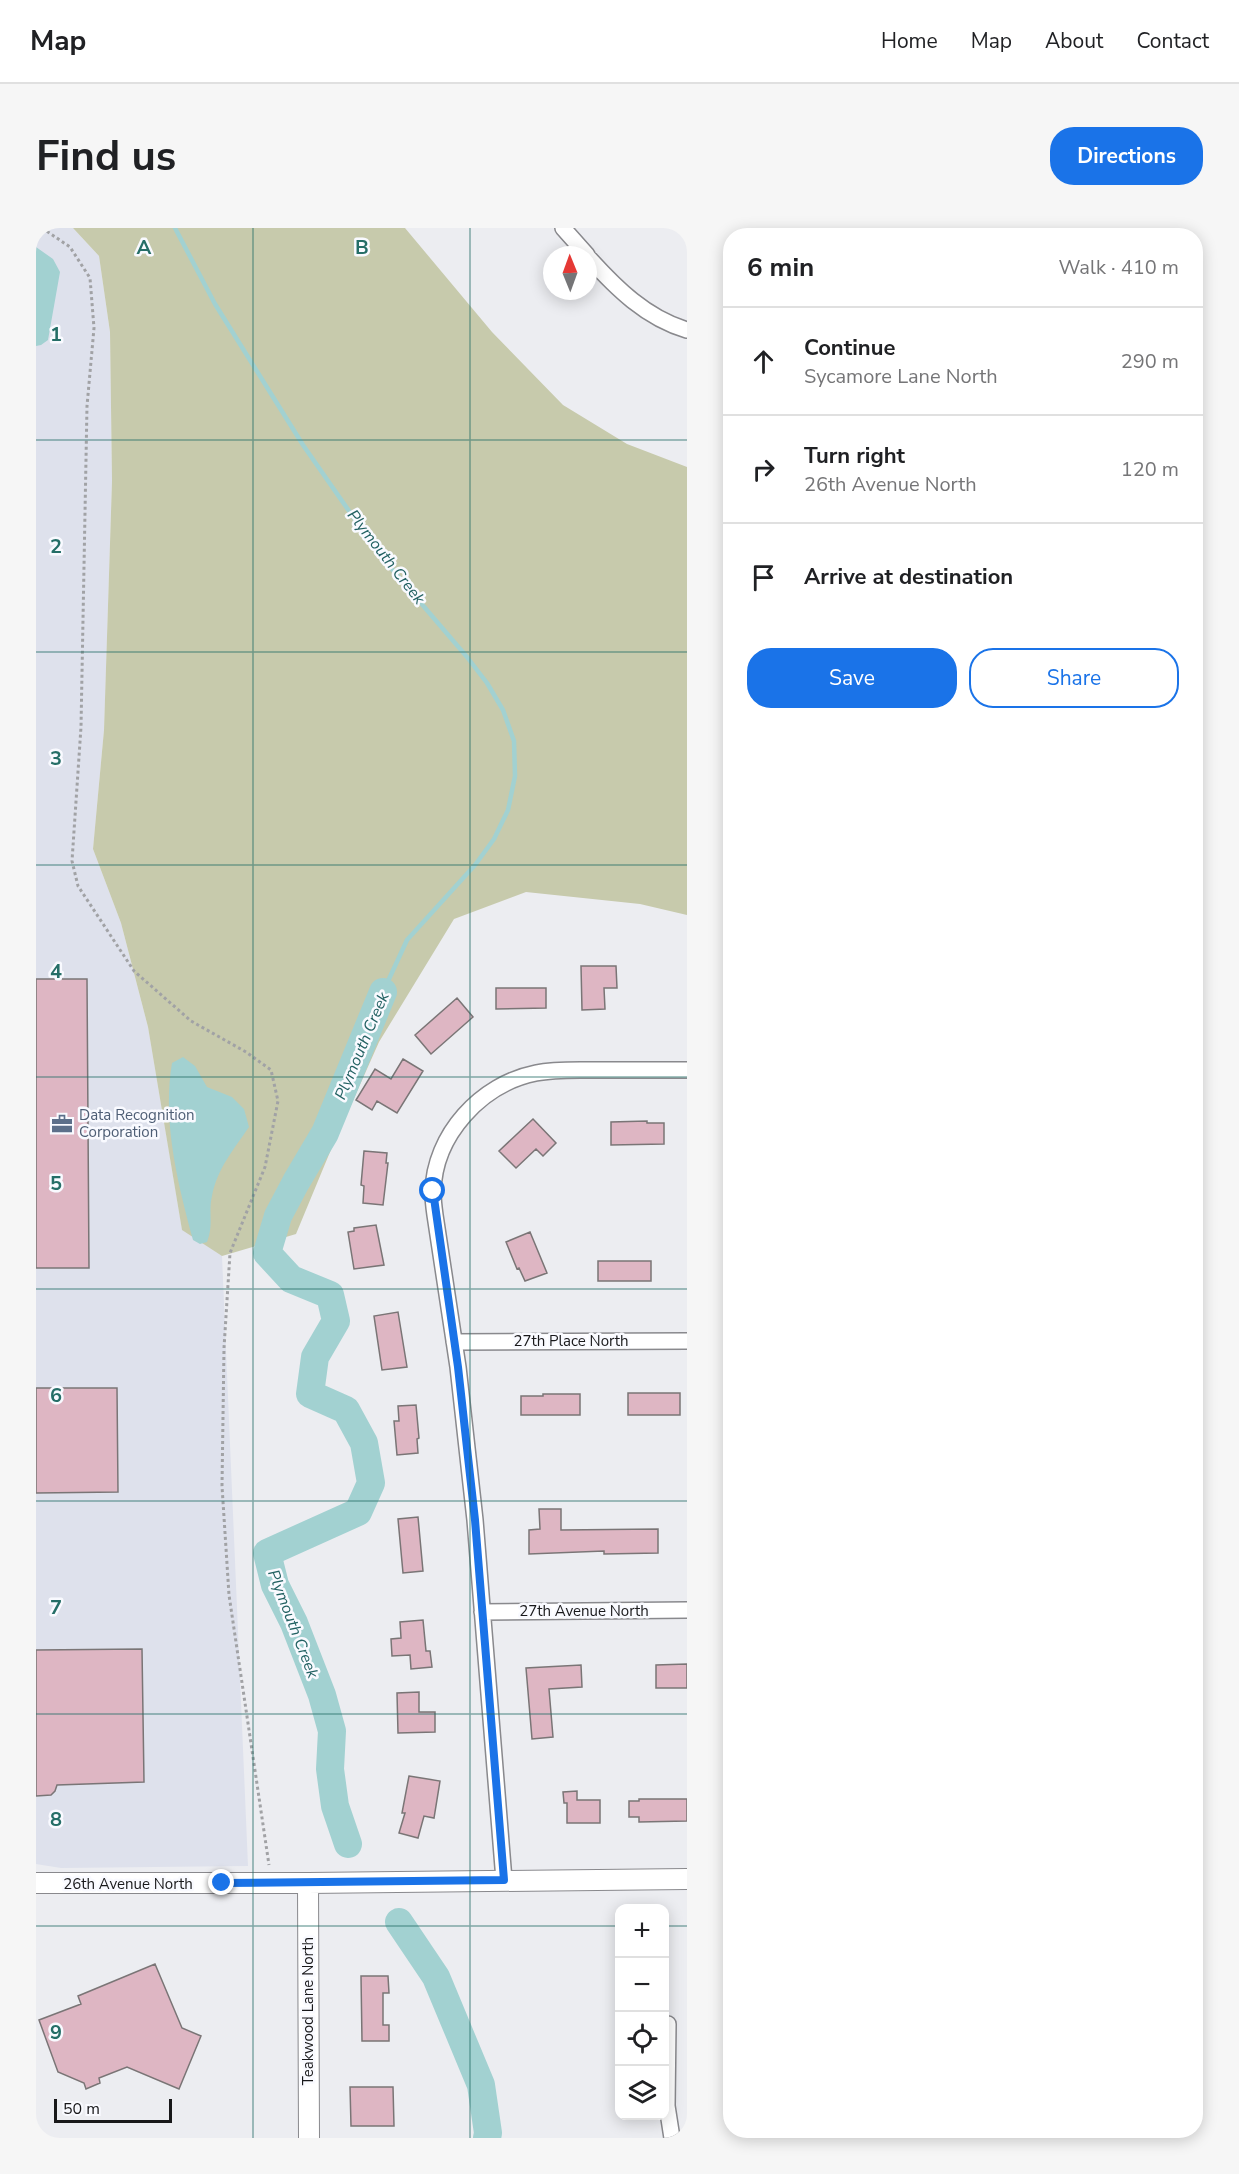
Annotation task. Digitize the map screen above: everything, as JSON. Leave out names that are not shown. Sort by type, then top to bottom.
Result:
[{"type":"street","points":[[563,228],[578,246]]},
{"type":"street","points":[[597,266],[629,299],[653,316],[687,330]]},
{"type":"street","points":[[504,1880],[475,1520],[454,1342],[435,1215],[433,1191],[437,1167],[445,1145],[458,1123],[473,1105],[493,1090],[514,1079],[561,1070],[687,1070]]},
{"type":"street","name":"27th Place North","points":[[454,1342],[687,1341]]},
{"type":"street","name":"27th Avenue North","points":[[482,1612],[687,1610]]},
{"type":"street","name":"26th Avenue North","points":[[36,1883],[687,1879]]},
{"type":"street","name":"Teakwood Lane North","points":[[308,1883],[309,2138]]},
{"type":"street","points":[[667,2066],[667,2106],[672,2138]]},
{"type":"path","points":[[42,228],[70,247],[90,278],[94,328],[87,406],[81,727],[72,861],[78,886],[134,970],[191,1021],[246,1052],[271,1070],[278,1101],[265,1167],[230,1253],[224,1348],[222,1463],[229,1595],[272,1883]]},
{"type":"shaded area","points":[[36,228],[73,228],[99,256],[110,332],[112,481],[104,730],[93,849],[121,923],[148,1027],[182,1229],[222,1256],[248,1866],[61,1868],[36,1864]]},
{"type":"green space","points":[[73,228],[405,228],[492,332],[563,405],[627,444],[687,467],[687,915],[640,904],[526,892],[454,919],[379,1042],[296,1234],[222,1256],[182,1230],[148,1027],[121,923],[93,849],[104,730],[112,481],[110,332],[99,256]]},
{"type":"water","points":[[36,247],[53,259],[60,272],[48,340],[36,346]]},
{"type":"water","points":[[183,1057],[195,1066],[207,1087],[232,1097],[244,1109],[249,1127],[227,1160],[214,1186],[209,1236],[207,1242],[200,1244],[193,1240],[187,1219],[170,1130],[169,1085],[172,1063]]},
{"type":"building","points":[[581,966],[616,966],[617,988],[604,988],[605,1009],[582,1010]]},
{"type":"building","name":"Data Recognition Corporation","points":[[36,979],[87,979],[89,1268],[36,1268]]},
{"type":"building","points":[[496,988],[546,988],[546,1008],[496,1009]]},
{"type":"building","points":[[457,998],[473,1017],[431,1054],[415,1035]]},
{"type":"building","points":[[403,1059],[423,1071],[397,1113],[377,1101],[372,1110],[356,1100],[375,1069],[391,1079]]},
{"type":"building","points":[[533,1119],[556,1143],[543,1156],[536,1149],[516,1168],[499,1151]]},
{"type":"building","points":[[647,1121],[647,1123],[664,1123],[664,1144],[611,1145],[611,1122]]},
{"type":"building","points":[[364,1151],[387,1153],[383,1205],[363,1203],[364,1186],[361,1185]]},
{"type":"building","points":[[376,1225],[384,1265],[354,1269],[348,1232],[354,1231],[354,1228]]},
{"type":"building","points":[[530,1232],[547,1273],[525,1281],[519,1268],[517,1269],[506,1242]]},
{"type":"building","points":[[598,1261],[651,1261],[651,1281],[598,1281]]},
{"type":"building","points":[[398,1312],[407,1367],[382,1370],[374,1316]]},
{"type":"building","points":[[36,1388],[117,1388],[118,1492],[36,1493]]},
{"type":"building","points":[[628,1393],[680,1393],[680,1415],[628,1415]]},
{"type":"building","points":[[543,1394],[580,1394],[580,1415],[521,1415],[521,1396],[543,1396]]},
{"type":"building","points":[[416,1405],[418,1453],[397,1455],[394,1421],[399,1421],[398,1406]]},
{"type":"building","points":[[539,1509],[561,1509],[561,1530],[658,1529],[658,1553],[604,1554],[604,1551],[529,1554],[529,1530],[540,1529]]},
{"type":"building","points":[[418,1517],[423,1571],[403,1573],[398,1519]]},
{"type":"building","points":[[423,1620],[426,1651],[430,1651],[432,1667],[411,1669],[410,1655],[392,1656],[391,1639],[401,1638],[400,1622]]},
{"type":"building","points":[[142,1649],[144,1782],[57,1785],[51,1795],[36,1796],[36,1650]]},
{"type":"building","points":[[687,1664],[687,1688],[656,1688],[656,1665]]},
{"type":"building","points":[[581,1665],[582,1687],[549,1689],[553,1737],[532,1739],[526,1668]]},
{"type":"building","points":[[419,1692],[419,1712],[435,1712],[435,1732],[398,1733],[397,1693]]},
{"type":"building","points":[[409,1776],[440,1781],[434,1818],[424,1816],[418,1838],[399,1833],[405,1813],[402,1813]]},
{"type":"building","points":[[577,1791],[577,1800],[600,1800],[600,1823],[567,1823],[567,1803],[564,1803],[563,1792]]},
{"type":"building","points":[[639,1799],[687,1799],[687,1821],[639,1822],[639,1817],[629,1817],[629,1801],[639,1801]]},
{"type":"building","points":[[155,1964],[182,2028],[201,2036],[179,2089],[127,2067],[99,2078],[100,2083],[86,2089],[84,2083],[58,2072],[39,2020],[81,2004],[78,1996]]},
{"type":"building","points":[[361,1976],[388,1976],[389,1993],[383,1993],[383,2025],[389,2025],[389,2041],[362,2041]]},
{"type":"building","points":[[350,2087],[393,2087],[394,2126],[351,2126]]},
{"type":"waterway","name":"Plymouth Creek","points":[[175,228],[215,304],[303,445],[379,554],[487,683],[503,710],[514,741],[515,776],[508,810],[494,839],[475,865],[407,940],[383,992]]},
{"type":"waterway","name":"Plymouth Creek","points":[[348,1844],[335,1806],[330,1769],[332,1731],[322,1695],[294,1623],[275,1585],[267,1553],[358,1512],[371,1483],[364,1443],[346,1410],[310,1394],[315,1357],[336,1321],[330,1295],[291,1279],[267,1253],[278,1216],[325,1133],[383,992]]},
{"type":"waterway","name":"Plymouth Creek","points":[[399,1922],[436,1977],[481,2085],[487,2138]]},
{"type":"place","name":"Data Recognition Corporation","points":[[62,1124]]},
{"type":"route","points":[[222,1883],[504,1880],[475,1520],[458,1367],[433,1191]]}]
